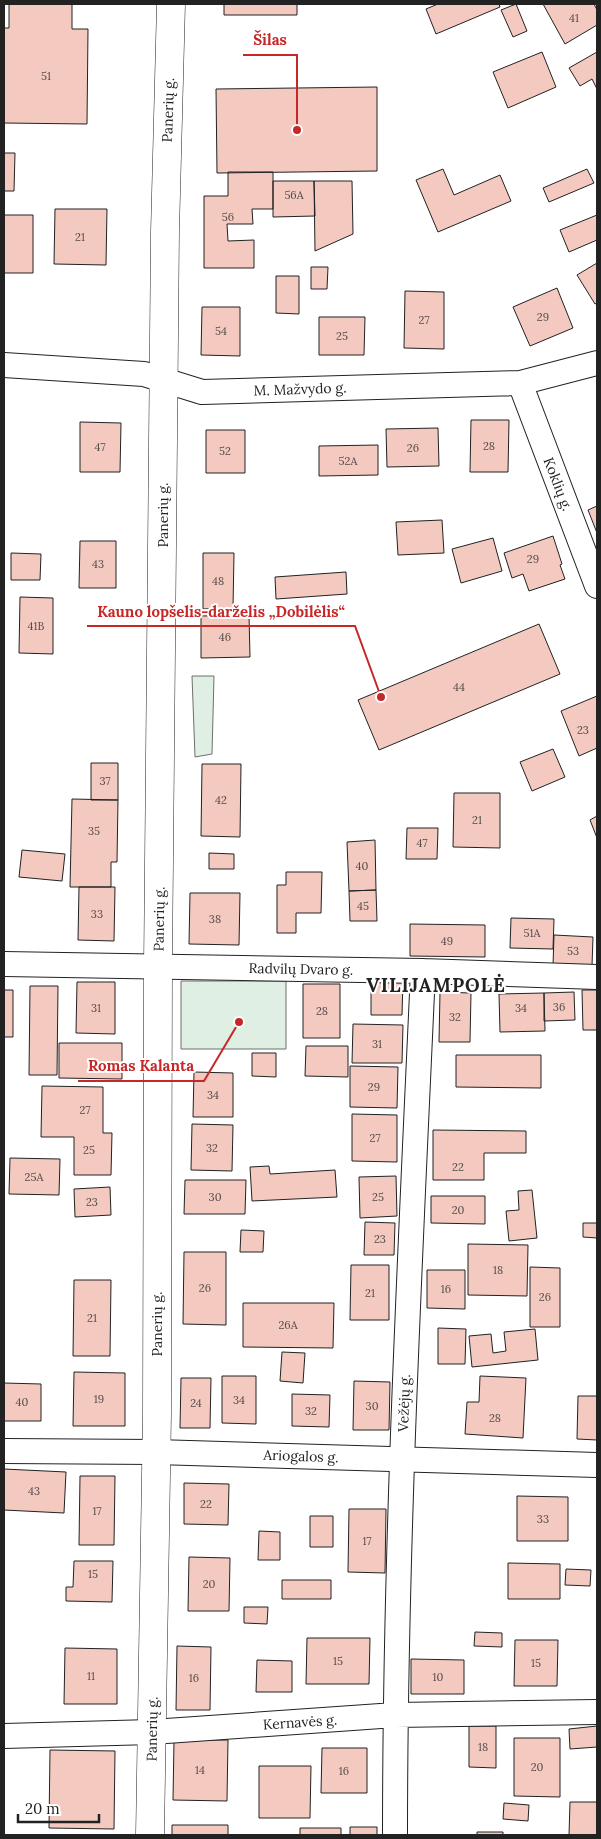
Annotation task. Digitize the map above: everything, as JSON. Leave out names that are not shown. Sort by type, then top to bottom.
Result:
[{"type":"street","name":"Panerių g.","points":[[150,1835],[156,1452],[158,966],[164,380],[171,4]]},
{"type":"street","name":"M. Mažvydo g.","points":[[4,365],[144,374],[202,392],[520,382],[597,363]]},
{"type":"street","name":"Koklių g.","points":[[520,382],[597,586]]},
{"type":"street","name":"Radvilų Dvaro g.","points":[[4,964],[423,971],[597,977]]},
{"type":"street","name":"Vežėjų g.","points":[[396,1835],[395,1715],[402,1459],[423,971]]},
{"type":"street","name":"Ariogalos g.","points":[[4,1451],[156,1452],[597,1465]]},
{"type":"street","name":"Kernavės g.","points":[[4,1736],[152,1732],[395,1715],[597,1712]]},
{"type":"green space","points":[[192,676],[214,676],[212,754],[195,757]]},
{"type":"green space","points":[[181,981],[286,981],[286,1049],[181,1049]]},
{"type":"building","points":[[9,4],[72,4],[72,29],[88,29],[87,124],[4,123],[4,28],[9,28]]},
{"type":"building","points":[[224,4],[297,4],[297,15],[224,15]]},
{"type":"building","points":[[438,4],[499,4],[500,7],[436,34],[426,9]]},
{"type":"building","points":[[516,4],[527,31],[513,37],[501,10]]},
{"type":"building","points":[[543,4],[594,4],[597,10],[597,25],[565,44]]},
{"type":"building","points":[[542,52],[556,87],[508,108],[493,72]]},
{"type":"building","points":[[597,52],[597,89],[592,79],[580,86],[569,68]]},
{"type":"building","points":[[377,87],[377,171],[217,173],[216,89]]},
{"type":"building","points":[[4,153],[15,153],[14,191],[4,191]]},
{"type":"building","points":[[443,169],[454,195],[500,175],[511,201],[438,232],[416,180]]},
{"type":"building","points":[[587,169],[594,183],[549,202],[543,188]]},
{"type":"building","points":[[228,172],[273,172],[273,209],[252,209],[253,224],[227,224],[228,241],[254,240],[254,268],[204,268],[204,196],[228,196]]},
{"type":"building","points":[[273,181],[314,181],[315,216],[273,217]]},
{"type":"building","points":[[314,181],[352,181],[353,234],[315,251]]},
{"type":"building","points":[[55,209],[107,209],[106,265],[54,264]]},
{"type":"building","points":[[4,215],[33,215],[33,273],[4,273]]},
{"type":"building","points":[[597,215],[597,240],[569,252],[560,230]]},
{"type":"building","points":[[597,263],[597,303],[595,304],[577,275]]},
{"type":"building","points":[[311,267],[328,267],[327,289],[311,289]]},
{"type":"building","points":[[276,276],[299,276],[299,314],[276,313]]},
{"type":"building","points":[[557,288],[573,328],[530,346],[513,307]]},
{"type":"building","points":[[405,291],[444,292],[444,349],[404,348]]},
{"type":"building","points":[[202,307],[240,307],[240,356],[201,355]]},
{"type":"building","points":[[319,317],[365,317],[364,355],[319,355]]},
{"type":"building","points":[[471,420],[509,420],[508,472],[470,472]]},
{"type":"building","points":[[80,422],[121,423],[120,472],[80,472]]},
{"type":"building","points":[[438,428],[439,466],[387,467],[386,429]]},
{"type":"building","points":[[206,430],[245,430],[245,473],[206,473]]},
{"type":"building","points":[[378,445],[378,475],[319,476],[319,446]]},
{"type":"building","points":[[597,506],[597,533],[588,510]]},
{"type":"building","points":[[442,520],[444,553],[398,555],[396,522]]},
{"type":"building","points":[[553,536],[565,579],[529,591],[523,574],[512,578],[504,553]]},
{"type":"building","points":[[493,538],[502,571],[461,583],[452,549]]},
{"type":"building","points":[[80,541],[116,541],[116,588],[79,588]]},
{"type":"building","points":[[11,553],[41,554],[40,580],[11,580]]},
{"type":"building","points":[[203,553],[234,553],[233,608],[203,609]]},
{"type":"building","points":[[346,572],[347,594],[276,599],[275,577]]},
{"type":"building","points":[[20,597],[53,598],[53,654],[19,653]]},
{"type":"building","points":[[249,615],[250,657],[201,658],[201,616]]},
{"type":"building","points":[[539,624],[560,674],[379,750],[358,700]]},
{"type":"building","points":[[597,696],[597,748],[579,756],[561,711]]},
{"type":"building","points":[[553,749],[565,777],[532,791],[520,762]]},
{"type":"building","points":[[91,763],[118,763],[118,800],[91,800]]},
{"type":"building","points":[[202,764],[241,764],[240,837],[201,836]]},
{"type":"building","points":[[454,793],[500,793],[500,848],[453,847]]},
{"type":"building","points":[[72,799],[118,800],[117,862],[111,862],[111,887],[70,887]]},
{"type":"building","points":[[597,816],[597,838],[590,820]]},
{"type":"building","points":[[407,828],[438,828],[437,859],[406,859]]},
{"type":"building","points":[[375,840],[376,890],[349,891],[347,842]]},
{"type":"building","points":[[22,850],[65,854],[62,881],[19,877]]},
{"type":"building","points":[[209,853],[234,854],[234,869],[209,869]]},
{"type":"building","points":[[286,872],[322,872],[321,913],[296,913],[296,933],[277,933],[277,885],[286,885]]},
{"type":"building","points":[[79,887],[115,887],[114,941],[78,940]]},
{"type":"building","points":[[376,890],[377,921],[350,921],[349,891]]},
{"type":"building","points":[[190,893],[240,893],[239,945],[189,944]]},
{"type":"building","points":[[511,918],[554,919],[553,949],[510,948]]},
{"type":"building","points":[[410,924],[485,925],[485,957],[410,956]]},
{"type":"building","points":[[554,935],[593,937],[592,966],[553,965]]},
{"type":"building","points":[[371,979],[403,980],[402,1015],[371,1015]]},
{"type":"building","points":[[77,982],[115,982],[115,1034],[76,1033]]},
{"type":"building","points":[[303,984],[340,984],[340,1038],[303,1038]]},
{"type":"building","points":[[30,986],[58,986],[57,1075],[29,1075]]},
{"type":"building","points":[[4,990],[13,990],[13,1037],[4,1037]]},
{"type":"building","points":[[582,990],[597,990],[597,1030],[583,1030]]},
{"type":"building","points":[[440,992],[471,993],[470,1042],[439,1042]]},
{"type":"building","points":[[574,992],[575,1020],[544,1021],[544,993]]},
{"type":"building","points":[[544,993],[545,1031],[500,1032],[499,994]]},
{"type":"building","points":[[353,1024],[403,1025],[402,1063],[352,1063]]},
{"type":"building","points":[[59,1043],[122,1043],[122,1079],[59,1078]]},
{"type":"building","points":[[306,1046],[348,1046],[348,1077],[305,1076]]},
{"type":"building","points":[[252,1053],[276,1053],[276,1077],[252,1076]]},
{"type":"building","points":[[456,1055],[541,1055],[541,1088],[456,1087]]},
{"type":"building","points":[[350,1066],[398,1067],[397,1108],[350,1107]]},
{"type":"building","points":[[194,1072],[233,1073],[233,1117],[193,1117]]},
{"type":"building","points":[[42,1086],[103,1087],[103,1133],[112,1133],[111,1175],[74,1175],[74,1137],[41,1137]]},
{"type":"building","points":[[352,1114],[397,1115],[397,1162],[352,1161]]},
{"type":"building","points":[[192,1124],[233,1125],[232,1171],[191,1170]]},
{"type":"building","points":[[433,1130],[526,1131],[526,1153],[484,1153],[484,1180],[433,1180]]},
{"type":"building","points":[[10,1158],[60,1159],[59,1195],[9,1194]]},
{"type":"building","points":[[269,1166],[270,1174],[335,1170],[337,1197],[252,1201],[250,1167]]},
{"type":"building","points":[[396,1176],[397,1216],[360,1218],[359,1177]]},
{"type":"building","points":[[185,1180],[246,1180],[245,1214],[184,1214]]},
{"type":"building","points":[[110,1187],[111,1215],[75,1217],[74,1189]]},
{"type":"building","points":[[532,1190],[537,1238],[509,1241],[506,1211],[519,1210],[518,1191]]},
{"type":"building","points":[[431,1196],[485,1196],[485,1224],[431,1223]]},
{"type":"building","points":[[365,1222],[395,1223],[394,1255],[364,1255]]},
{"type":"building","points":[[583,1223],[597,1223],[597,1238],[583,1237]]},
{"type":"building","points":[[241,1230],[264,1231],[263,1252],[240,1252]]},
{"type":"building","points":[[468,1244],[528,1245],[527,1296],[468,1295]]},
{"type":"building","points":[[184,1252],[226,1252],[226,1325],[183,1324]]},
{"type":"building","points":[[351,1265],[389,1265],[389,1320],[350,1320]]},
{"type":"building","points":[[530,1267],[560,1268],[560,1327],[530,1327]]},
{"type":"building","points":[[427,1270],[465,1270],[465,1309],[427,1308]]},
{"type":"building","points":[[74,1280],[111,1280],[110,1356],[73,1356]]},
{"type":"building","points":[[243,1303],[334,1303],[333,1348],[243,1347]]},
{"type":"building","points":[[438,1328],[466,1329],[465,1364],[438,1364]]},
{"type":"building","points":[[535,1329],[538,1360],[472,1367],[469,1336],[491,1334],[493,1353],[506,1351],[504,1332]]},
{"type":"building","points":[[282,1352],[305,1353],[303,1383],[280,1381]]},
{"type":"building","points":[[74,1372],[125,1373],[125,1426],[73,1426]]},
{"type":"building","points":[[222,1376],[256,1376],[256,1424],[222,1423]]},
{"type":"building","points":[[480,1376],[526,1378],[523,1438],[465,1434],[467,1402],[479,1402]]},
{"type":"building","points":[[181,1378],[211,1378],[210,1428],[180,1428]]},
{"type":"building","points":[[354,1381],[390,1382],[389,1430],[353,1430]]},
{"type":"building","points":[[4,1383],[41,1384],[41,1421],[4,1421]]},
{"type":"building","points":[[292,1394],[330,1395],[329,1427],[292,1426]]},
{"type":"building","points":[[578,1396],[597,1396],[597,1440],[577,1439]]},
{"type":"building","points":[[4,1469],[66,1472],[64,1513],[4,1510]]},
{"type":"building","points":[[80,1476],[115,1476],[114,1545],[79,1545]]},
{"type":"building","points":[[184,1483],[229,1484],[228,1525],[184,1524]]},
{"type":"building","points":[[517,1496],[568,1497],[568,1541],[517,1541]]},
{"type":"building","points":[[349,1509],[386,1509],[385,1573],[348,1572]]},
{"type":"building","points":[[310,1516],[333,1516],[333,1547],[310,1547]]},
{"type":"building","points":[[259,1531],[280,1532],[280,1560],[258,1560]]},
{"type":"building","points":[[189,1557],[230,1558],[229,1611],[188,1611]]},
{"type":"building","points":[[74,1561],[113,1561],[112,1602],[66,1601],[66,1587],[73,1587]]},
{"type":"building","points":[[508,1563],[560,1564],[560,1599],[508,1599]]},
{"type":"building","points":[[566,1569],[591,1570],[590,1586],[565,1585]]},
{"type":"building","points":[[282,1580],[331,1580],[331,1599],[282,1599]]},
{"type":"building","points":[[244,1607],[268,1607],[267,1624],[244,1623]]},
{"type":"building","points":[[475,1632],[502,1633],[502,1647],[474,1646]]},
{"type":"building","points":[[307,1638],[370,1638],[369,1684],[306,1684]]},
{"type":"building","points":[[515,1640],[558,1640],[557,1686],[514,1686]]},
{"type":"building","points":[[177,1646],[211,1647],[210,1710],[176,1710]]},
{"type":"building","points":[[65,1648],[117,1649],[117,1704],[64,1704]]},
{"type":"building","points":[[411,1659],[464,1660],[464,1694],[411,1694]]},
{"type":"building","points":[[257,1660],[292,1661],[292,1692],[256,1692]]},
{"type":"building","points":[[469,1726],[496,1726],[496,1768],[469,1767]]},
{"type":"building","points":[[597,1726],[597,1747],[570,1749],[569,1729]]},
{"type":"building","points":[[514,1738],[560,1738],[560,1797],[514,1796]]},
{"type":"building","points":[[174,1740],[228,1740],[227,1801],[173,1800]]},
{"type":"building","points":[[322,1748],[367,1748],[367,1793],[321,1793]]},
{"type":"building","points":[[50,1750],[115,1751],[114,1829],[49,1828]]},
{"type":"building","points":[[259,1766],[311,1766],[310,1818],[259,1818]]},
{"type":"building","points":[[570,1802],[597,1802],[597,1835],[569,1835]]},
{"type":"building","points":[[504,1803],[529,1805],[528,1821],[503,1819]]},
{"type":"building","points":[[172,1825],[228,1825],[228,1835],[172,1835]]},
{"type":"building","points":[[350,1827],[377,1827],[377,1835],[350,1835]]},
{"type":"building","points":[[300,1828],[341,1828],[341,1835],[300,1835]]},
{"type":"building","points":[[477,1832],[503,1832],[503,1835],[477,1835]]},
{"type":"place","name":"Šilas","points":[[297,130]]},
{"type":"place","name":"Kauno lopšelis-darželis „Dobilėlis“","points":[[381,697]]},
{"type":"place","name":"Romas Kalanta","points":[[239,1022]]},
{"type":"district","name":"VILIJAMPOLĖ","points":[[436,985]]}]
